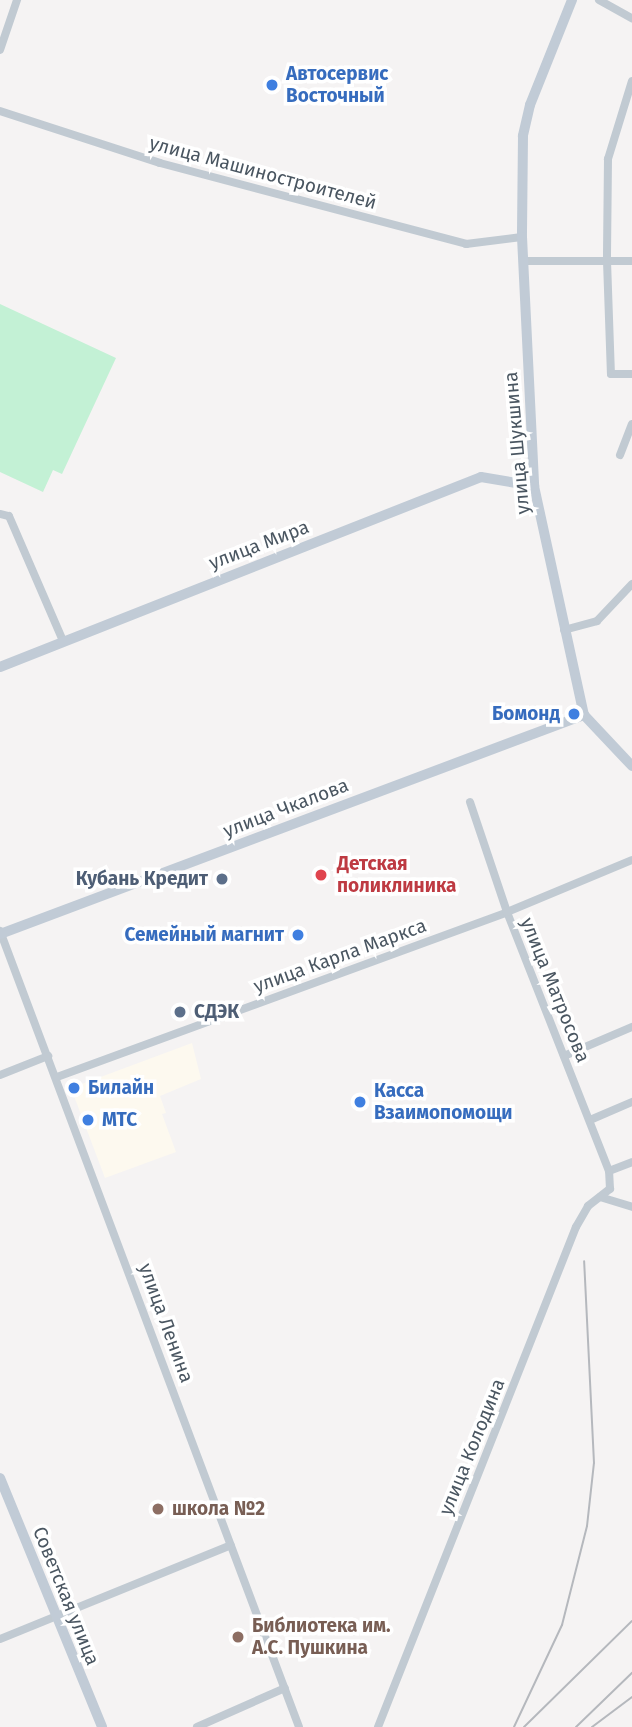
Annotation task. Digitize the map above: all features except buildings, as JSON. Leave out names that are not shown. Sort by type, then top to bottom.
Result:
[{"type":"street","points":[[0,50],[17,0]]},
{"type":"street","name":"улица Шукшина","points":[[572,0],[530,105],[523,136],[522,237],[534,486],[584,715]]},
{"type":"street","points":[[599,0],[632,18]]},
{"type":"street","points":[[632,81],[608,159],[607,261],[611,374],[632,374]]},
{"type":"street","name":"улица Машиностроителей","points":[[0,111],[160,163],[466,244],[522,237]]},
{"type":"street","points":[[523,261],[632,261]]},
{"type":"street","points":[[620,454],[632,424]]},
{"type":"street","name":"улица Мира","points":[[0,667],[481,477],[534,486]]},
{"type":"street","points":[[0,514],[9,516],[63,641]]},
{"type":"street","points":[[564,630],[597,621],[632,584]]},
{"type":"street","points":[[584,715],[632,766]]},
{"type":"street","name":"улица Чкалова","points":[[0,933],[584,715]]},
{"type":"street","name":"улица Матросова","points":[[470,802],[507,912],[609,1171],[610,1189]]},
{"type":"street","name":"улица Карла Маркса","points":[[57,1077],[507,912],[632,860]]},
{"type":"street","name":"улица Ленина","points":[[0,933],[57,1077],[299,1727]]},
{"type":"street","points":[[564,1056],[632,1027]]},
{"type":"street","points":[[0,1075],[48,1056]]},
{"type":"street","points":[[590,1120],[632,1102]]},
{"type":"street","points":[[609,1171],[632,1162]]},
{"type":"street","name":"улица Колодина","points":[[378,1727],[576,1227],[600,1197],[610,1189]]},
{"type":"street","points":[[600,1197],[631,1209]]},
{"type":"street","name":"Советская улица","points":[[0,1478],[54,1618],[102,1727]]},
{"type":"street","points":[[0,1639],[232,1545]]},
{"type":"street","points":[[197,1727],[285,1688]]},
{"type":"shaded area","points":[[192,1043],[201,1079],[160,1096],[166,1113],[162,1114],[176,1152],[105,1178],[71,1088]]},
{"type":"green space","points":[[0,304],[116,358],[62,474],[53,470],[43,492],[0,472]]},
{"type":"railway","points":[[514,1727],[562,1625],[587,1526],[594,1463],[584,1261]]},
{"type":"railway","points":[[524,1727],[632,1621]]},
{"type":"railway","points":[[576,1727],[632,1673]]},
{"type":"railway","points":[[592,1727],[632,1697]]},
{"type":"place","name":"Автосервис Восточный","points":[[272,85]]},
{"type":"place","name":"Бомонд","points":[[574,714]]},
{"type":"place","name":"Детская поликлиника","points":[[321,875]]},
{"type":"place","name":"Кубань Кредит","points":[[222,879]]},
{"type":"place","name":"Семейный магнит","points":[[298,935]]},
{"type":"place","name":"СДЭК","points":[[180,1012]]},
{"type":"place","name":"Билайн","points":[[74,1088]]},
{"type":"place","name":"Касса Взаимопомощи","points":[[360,1102]]},
{"type":"place","name":"МТС","points":[[88,1120]]},
{"type":"place","name":"школа №2","points":[[158,1509]]},
{"type":"place","name":"Библиотека им. А.С. Пушкина","points":[[238,1637]]}]
